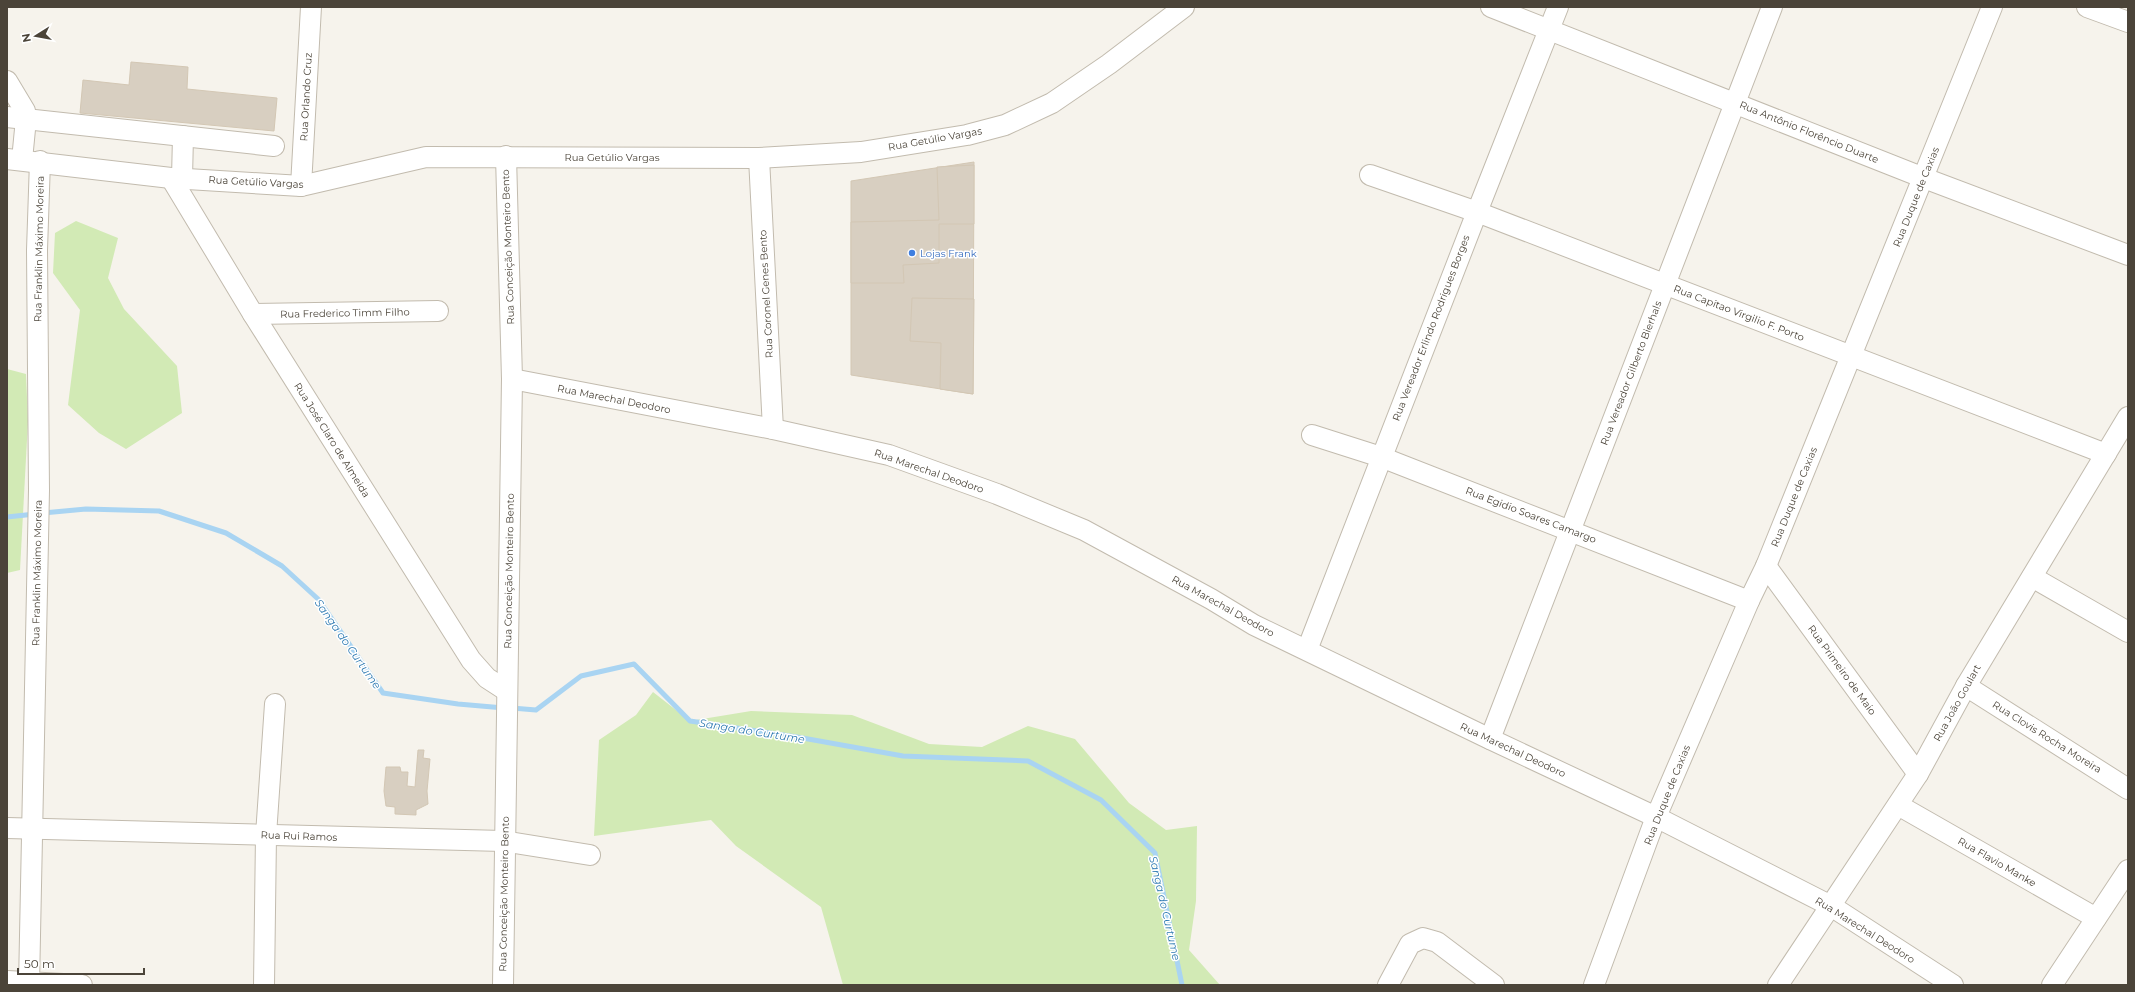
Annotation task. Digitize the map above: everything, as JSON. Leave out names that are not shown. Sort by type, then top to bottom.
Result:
[{"type":"street","name":"Rua Orlando Cruz","points":[[301,186],[311,7]]},
{"type":"street","name":"Rua Getúlio Vargas","points":[[23,160],[176,178],[301,186],[426,157],[506,156],[759,158],[861,152],[967,135],[1005,125],[1052,103],[1109,64],[1184,7]]},
{"type":"street","name":"Rua Antônio Florêncio Duarte","points":[[1491,7],[1549,31],[1735,102],[1924,178],[2128,255]]},
{"type":"street","name":"Rua Vereador Erlindo Rodrigues Borges","points":[[1307,650],[1381,457],[1558,7]]},
{"type":"street","name":"Rua Vereador Gilberto Bierhals","points":[[1490,740],[1569,530],[1666,284],[1772,7]]},
{"type":"street","name":"Rua Duque de Caxias","points":[[1594,985],[1656,817],[1749,601],[1766,566],[1852,357],[1992,7]]},
{"type":"street","points":[[2087,7],[2128,22]]},
{"type":"street","points":[[7,81],[25,111],[16,118]]},
{"type":"street","points":[[16,118],[274,146]]},
{"type":"street","name":"Rua Franklin Máximo Moreira","points":[[16,118],[37,250],[39,490],[29,984]]},
{"type":"street","points":[[176,178],[183,136]]},
{"type":"street","name":"Rua Conceição Monteiro Bento","points":[[503,985],[504,841],[507,732],[506,694],[512,379],[506,156]]},
{"type":"street","name":"Rua Coronel Genes Bento","points":[[759,158],[773,429]]},
{"type":"street","name":"Rua Capitao Virgilio F. Porto","points":[[1370,175],[1477,212],[2106,454]]},
{"type":"street","name":"Rua José Claro de Almeida","points":[[176,178],[253,314],[471,660],[487,678],[506,694]]},
{"type":"street","name":"Rua Frederico Timm Filho","points":[[253,314],[438,311]]},
{"type":"street","name":"Rua Marechal Deodoro","points":[[512,379],[773,429],[889,455],[997,494],[1084,530],[1198,592],[1254,625],[1490,740],[1656,817],[1831,906],[1953,985]]},
{"type":"street","name":"Rua João Goulart","points":[[1778,985],[1918,774],[1966,686],[2128,417]]},
{"type":"street","name":"Rua Egidio Soares Camargo","points":[[1312,435],[1381,457],[1749,601]]},
{"type":"street","name":"Rua Primeiro de Maio","points":[[1766,566],[1918,774]]},
{"type":"street","points":[[2032,577],[2128,632]]},
{"type":"street","name":"Rua Clovis Rocha Moreira","points":[[1966,686],[2128,789]]},
{"type":"street","points":[[264,985],[266,835],[274,704]]},
{"type":"street","name":"Rua Flavio Manke","points":[[1898,805],[2096,918]]},
{"type":"street","name":"Rua Rui Ramos","points":[[7,828],[504,841],[590,855]]},
{"type":"street","points":[[2052,985],[2128,870]]},
{"type":"street","points":[[1388,985],[1410,944],[1423,938],[1437,942],[1494,985]]},
{"type":"street","points":[[7,981],[29,984],[82,985]]},
{"type":"green space","points":[[76,221],[118,238],[108,278],[124,309],[177,366],[182,413],[126,449],[99,433],[68,405],[80,310],[53,273],[55,233]]},
{"type":"green space","points":[[7,369],[26,374],[28,421],[20,570],[7,573]]},
{"type":"green space","points":[[653,692],[690,721],[751,711],[852,715],[929,744],[982,747],[1028,726],[1075,739],[1129,803],[1166,830],[1197,826],[1196,901],[1189,950],[1220,985],[843,985],[821,907],[736,846],[711,820],[594,836],[599,740],[636,715]]},
{"type":"building","points":[[131,62],[188,67],[187,89],[277,98],[274,131],[80,113],[83,80],[129,85]]},
{"type":"building","name":"Lojas Frank","points":[[974,162],[973,394],[851,375],[851,181]]},
{"type":"building","points":[[974,165],[974,224],[939,224],[939,263],[903,265],[904,283],[851,283],[851,222],[939,220],[937,167]]},
{"type":"building","points":[[912,298],[974,299],[973,394],[940,389],[941,343],[910,341]]},
{"type":"building","points":[[418,750],[424,750],[423,758],[430,759],[427,791],[428,804],[416,810],[416,815],[395,814],[395,807],[386,806],[384,791],[386,767],[400,767],[401,772],[408,772],[407,786],[415,787]]},
{"type":"waterway","name":"Sanga do Curtume","points":[[43,513],[86,509],[159,511],[226,533],[282,566],[318,599],[383,693],[458,704],[504,708]]},
{"type":"waterway","name":"Sanga do Curtume","points":[[7,517],[35,514]]},
{"type":"waterway","name":"Sanga do Curtume","points":[[512,708],[536,710],[581,676],[634,664],[690,721],[797,737],[903,756],[1028,761],[1101,800],[1155,853],[1182,985]]},
{"type":"place","name":"Lojas Frank","points":[[912,253]]}]
